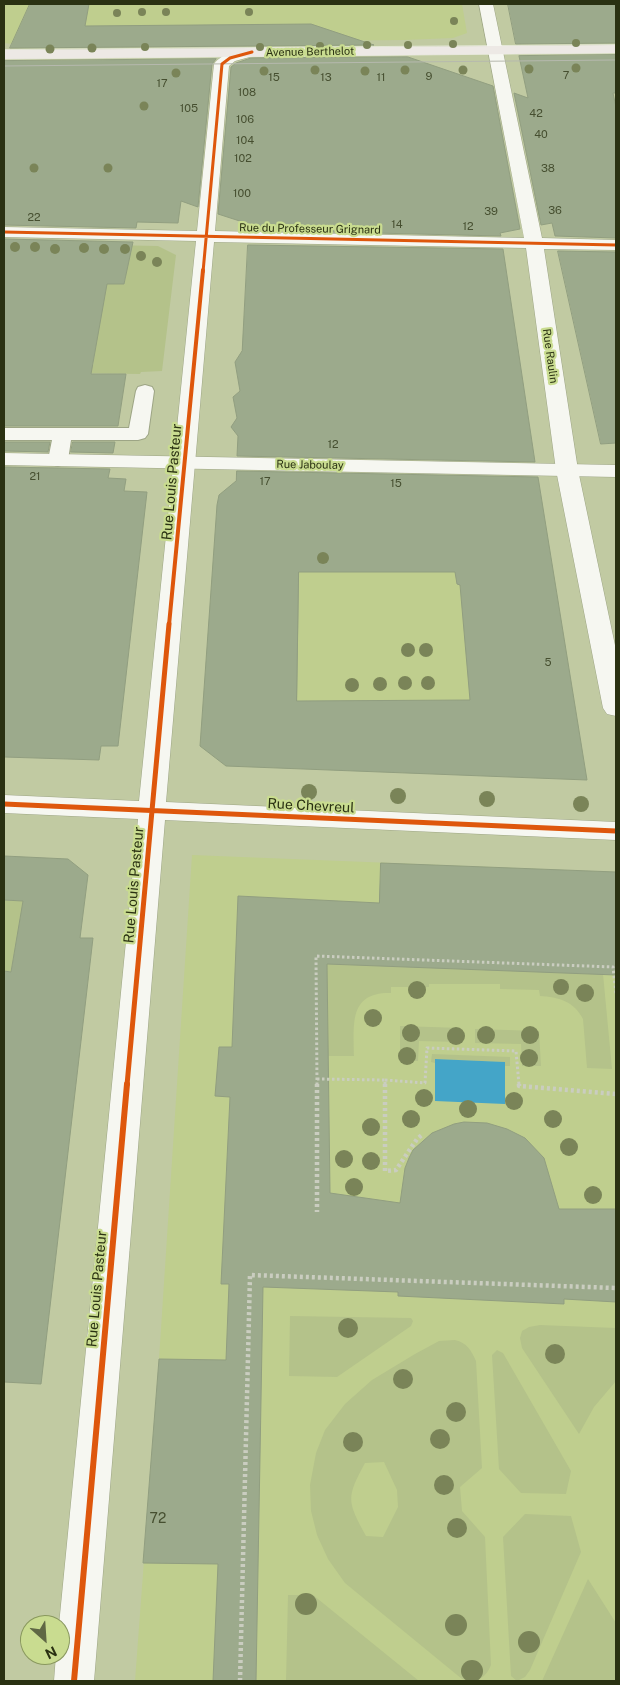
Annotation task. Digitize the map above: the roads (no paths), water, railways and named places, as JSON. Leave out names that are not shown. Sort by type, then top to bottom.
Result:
[{"type":"main road","name":"Avenue Berthelot","points":[[4,55],[616,49]]},
{"type":"street","name":"Rue Raulin","points":[[486,4],[534,243],[567,470],[616,708]]},
{"type":"street","name":"Rue Louis Pasteur","points":[[74,1681],[152,810],[222,64],[230,58],[252,52]]},
{"type":"street","name":"Rue du Professeur Grignard","points":[[4,232],[616,245]]},
{"type":"street","name":"Rue Jaboulay","points":[[4,459],[616,471]]},
{"type":"street","name":"Rue Chevreul","points":[[4,804],[616,831]]},
{"type":"lane","points":[[4,434],[138,434],[145,391]]},
{"type":"lane","points":[[58,460],[63,434]]},
{"type":"water","points":[[435,1059],[505,1062],[505,1104],[435,1101]]},
{"type":"tram line","points":[[4,66],[616,60]]}]
